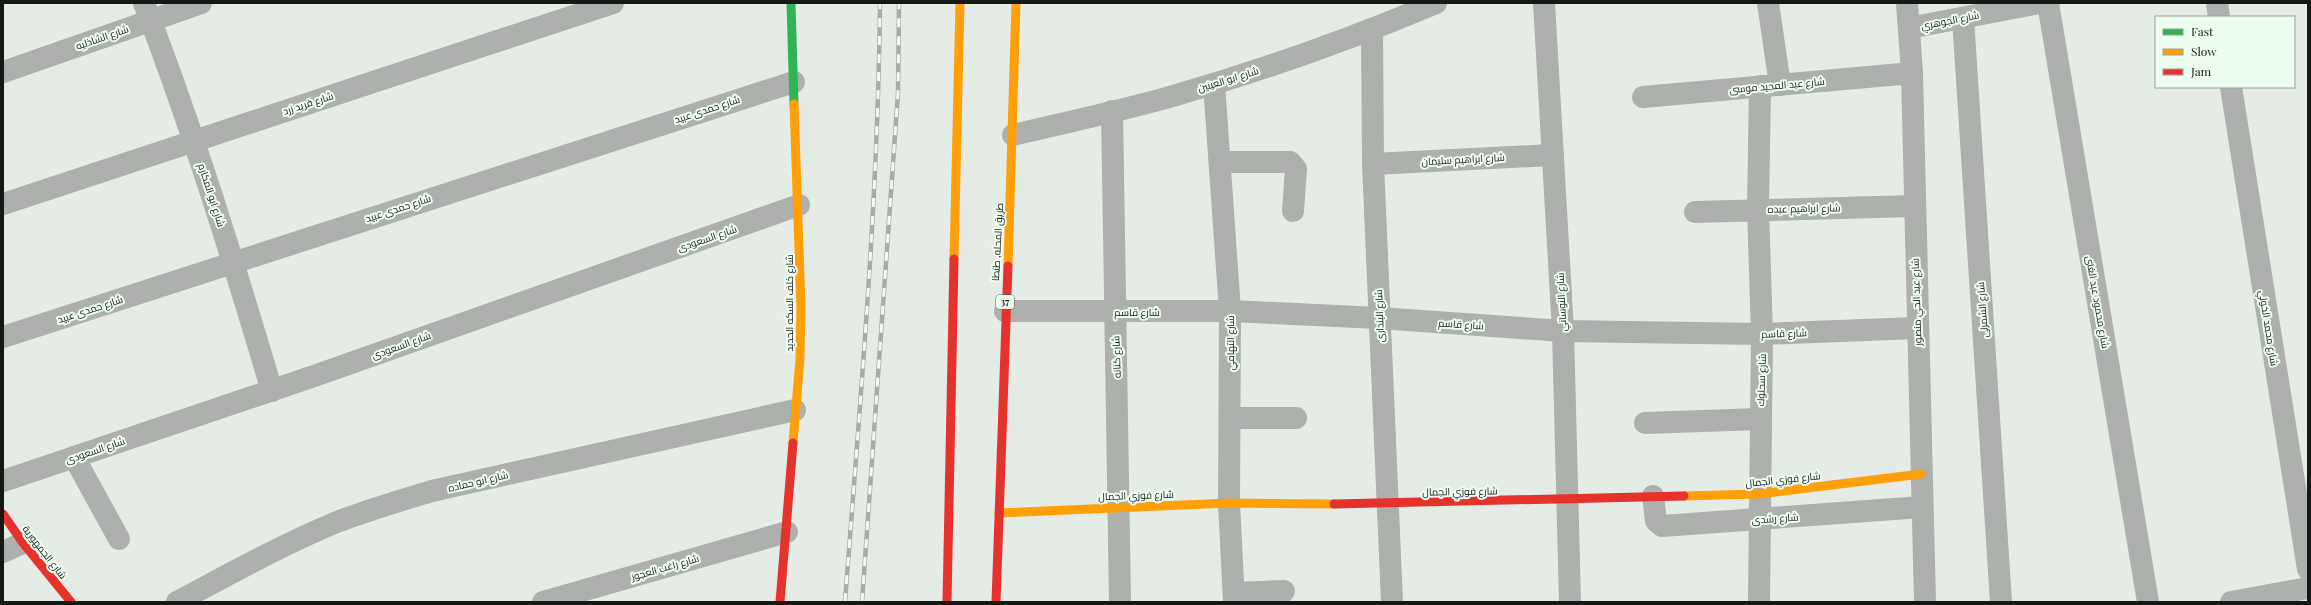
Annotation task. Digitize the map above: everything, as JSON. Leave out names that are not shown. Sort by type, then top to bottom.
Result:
[{"type":"street","name":"شارع الشاذليه","points":[[3,72],[147,12],[201,3]]},
{"type":"street","name":"شارع فريد زرد","points":[[3,204],[613,3]]},
{"type":"street","name":"شارع خلف السكه الحديد","points":[[780,602],[787,532],[801,307],[799,205],[791,3]]},
{"type":"street","points":[[947,602],[960,3]]},
{"type":"street","name":"طريق المحله, طنطا","points":[[996,602],[1005,311],[1013,135],[1016,3]]},
{"type":"street","name":"شارع ابو العينين","points":[[1013,135],[1112,112],[1214,84],[1294,59],[1372,30],[1436,3]]},
{"type":"street","name":"شارع النوساني","points":[[1544,3],[1563,331],[1570,602]]},
{"type":"street","name":"شارع سحلوك","points":[[1759,602],[1759,494],[1762,334],[1758,209],[1770,86],[1768,3]]},
{"type":"street","name":"شارع عبد الحي منصور","points":[[1907,3],[1912,73],[1914,206],[1925,602]]},
{"type":"street","name":"شارع الجوهري","points":[[1909,28],[2039,3]]},
{"type":"street","name":"شارع محمود عبد الغنى","points":[[2048,3],[2148,602]]},
{"type":"street","points":[[2217,3],[2219,16]]},
{"type":"street","name":"شارع ابو المكارم","points":[[147,12],[194,140],[233,261],[272,391]]},
{"type":"street","name":"شارع الشمرلى","points":[[1963,18],[2000,602]]},
{"type":"street","name":"شارع البندارى","points":[[1372,30],[1373,164],[1392,602]]},
{"type":"street","name":"شارع عبد المجيد موسى","points":[[1643,97],[1912,73]]},
{"type":"street","name":"شارع حمدى عبيد","points":[[3,337],[233,261],[794,82]]},
{"type":"street","name":"شارع التهامي","points":[[1214,84],[1230,311],[1229,503],[1234,598]]},
{"type":"street","name":"شارع محمد الخولي","points":[[2231,88],[2308,569]]},
{"type":"street","name":"شارع كنانه","points":[[1112,112],[1114,312],[1120,507],[1120,602]]},
{"type":"street","name":"شارع ابراهيم سليمان","points":[[1373,164],[1554,155]]},
{"type":"street","points":[[1220,162],[1290,162],[1296,169],[1293,211]]},
{"type":"street","name":"شارع السعودى","points":[[3,481],[272,391],[799,205]]},
{"type":"street","name":"شارع ابراهيم عبده","points":[[1695,212],[1758,209],[1914,206]]},
{"type":"street","name":"شارع قاسم","points":[[1005,311],[1230,311],[1379,318],[1563,331],[1762,334],[1917,328]]},
{"type":"street","name":"شارع ابو حماده","points":[[177,602],[285,545],[333,524],[382,506],[440,489],[795,410]]},
{"type":"street","points":[[1230,418],[1296,418]]},
{"type":"street","points":[[1645,422],[1760,418]]},
{"type":"street","points":[[74,457],[119,539]]},
{"type":"street","name":"شارع فوزي الجمال","points":[[999,513],[1229,503],[1388,504],[1759,494],[1921,474]]},
{"type":"street","name":"شارع رشدى","points":[[1653,496],[1656,521],[1662,526],[1922,507]]},
{"type":"street","name":"شارع الجمهورية","points":[[3,514],[23,543],[70,602]]},
{"type":"street","name":"شارع راغب العجوز","points":[[543,602],[787,532]]},
{"type":"street","points":[[3,552],[23,543]]},
{"type":"street","points":[[2231,602],[2308,588]]},
{"type":"street","points":[[1234,598],[1284,591]]},
{"type":"railway","points":[[845,602],[872,228],[879,78],[880,3]]},
{"type":"railway","points":[[862,602],[898,93],[899,3]]},
{"type":"traffic: fast","points":[[791,3],[794,104]]},
{"type":"traffic: slow","points":[[954,259],[960,3]]},
{"type":"traffic: slow","points":[[1008,266],[1016,3]]},
{"type":"traffic: slow","points":[[793,443],[800,359],[801,307],[794,104]]},
{"type":"traffic: slow","points":[[1684,496],[1759,494],[1921,474]]},
{"type":"traffic: slow","points":[[999,513],[1229,503],[1334,504]]},
{"type":"traffic: jam","points":[[947,602],[954,259]]},
{"type":"traffic: jam","points":[[996,602],[1008,266]]},
{"type":"traffic: jam","points":[[780,602],[793,443]]},
{"type":"traffic: jam","points":[[1334,504],[1684,496]]},
{"type":"traffic: jam","points":[[3,514],[23,543],[71,602]]}]
